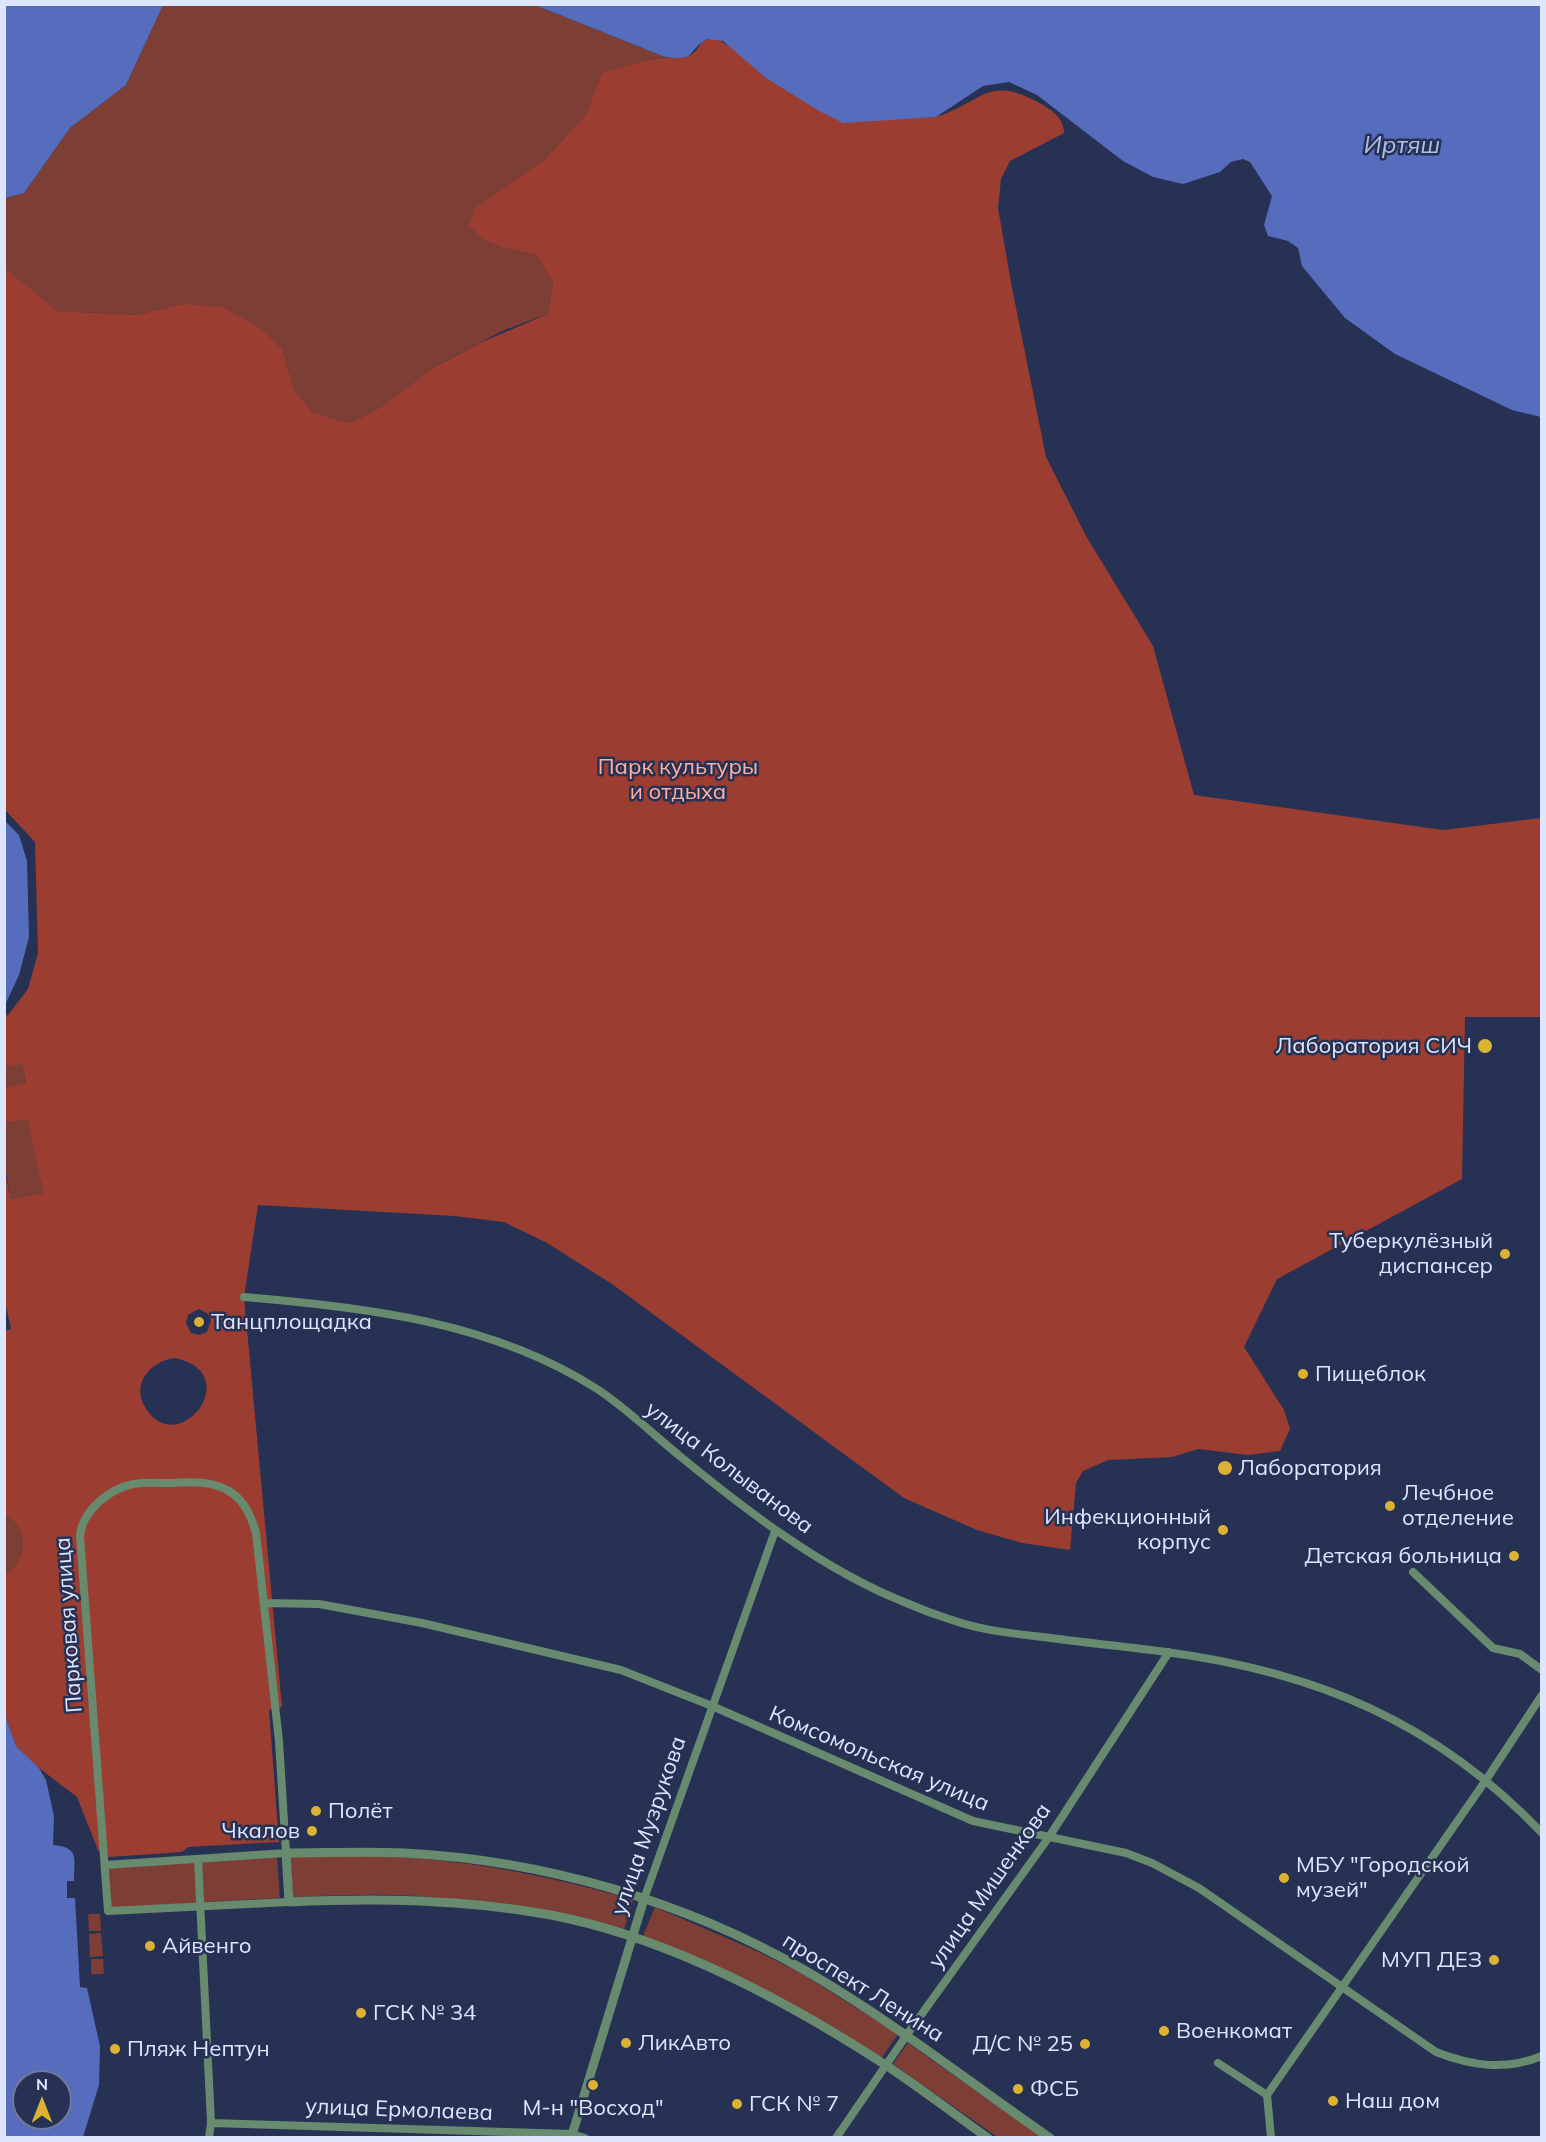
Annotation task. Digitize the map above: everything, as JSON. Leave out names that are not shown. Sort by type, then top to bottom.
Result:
[{"type":"street","name":"улица Колыванова","points":[[244,1297],[311,1302],[429,1322],[482,1336],[545,1361],[598,1390],[775,1531],[872,1589],[953,1621],[1008,1633],[1169,1652],[1271,1672],[1313,1684],[1355,1700],[1428,1739],[1486,1780],[1542,1833]]},
{"type":"street","name":"Парковая улица","points":[[105,1865],[80,1536],[81,1527],[93,1508],[108,1495],[133,1484],[207,1482],[224,1489],[246,1508],[256,1533],[279,1741],[286,1853]]},
{"type":"street","name":"улица Музрукова","points":[[572,2136],[644,1899],[775,1531]]},
{"type":"street","points":[[1413,1572],[1493,1647],[1520,1654],[1542,1670]]},
{"type":"street","name":"Комсомольская улица","points":[[264,1603],[319,1604],[423,1623],[621,1670],[712,1706],[973,1821],[1126,1853],[1176,1874],[1436,2052],[1486,2066],[1529,2061],[1542,2055]]},
{"type":"street","name":"улица Мишенкова","points":[[836,2138],[1049,1837],[1169,1652]]},
{"type":"street","points":[[1271,2138],[1267,2095],[1486,1780],[1542,1695]]},
{"type":"street","name":"проспект Ленина","points":[[105,1865],[286,1853],[406,1853],[471,1860],[583,1881],[644,1899],[757,1946],[805,1970],[906,2036],[1050,2138]]},
{"type":"street","points":[[286,1853],[289,1902]]},
{"type":"street","points":[[198,1859],[211,2123],[209,2138]]},
{"type":"street","points":[[105,1865],[108,1911],[360,1899],[432,1901],[552,1915],[632,1936],[702,1965],[821,2026],[886,2065],[988,2138]]},
{"type":"street","points":[[1218,2063],[1267,2095]]},
{"type":"street","name":"улица Ермолаева","points":[[211,2123],[585,2138]]},
{"type":"shaded area","points":[[163,5],[535,5],[665,57],[602,72],[586,114],[544,160],[475,209],[505,248],[536,255],[553,282],[548,314],[502,331],[431,369],[379,408],[350,423],[312,412],[294,389],[283,351],[182,304],[137,315],[56,311],[5,268],[4,198],[24,193],[70,128],[126,85]]},
{"type":"shaded area","points":[[22,1063],[26,1084],[5,1088],[4,1067]]},
{"type":"shaded area","points":[[27,1118],[43,1193],[11,1199],[5,1168],[4,1123]]},
{"type":"shaded area","points":[[5,1515],[18,1528],[23,1544],[18,1561],[5,1574]]},
{"type":"shaded area","points":[[361,1855],[499,1868],[599,1890],[633,1900],[624,1930],[528,1909],[455,1899],[378,1895],[293,1897],[290,1857]]},
{"type":"shaded area","points":[[277,1857],[280,1898],[203,1902],[201,1862]]},
{"type":"shaded area","points":[[195,1862],[197,1903],[111,1908],[107,1868]]},
{"type":"shaded area","points":[[655,1907],[759,1952],[802,1974],[898,2034],[881,2059],[643,1936]]},
{"type":"shaded area","points":[[88,1914],[100,1914],[101,1931],[89,1931]]},
{"type":"shaded area","points":[[101,1933],[103,1956],[90,1957],[89,1934]]},
{"type":"shaded area","points":[[91,1959],[103,1959],[104,1974],[91,1974]]},
{"type":"shaded area","points":[[908,2043],[1041,2137],[997,2137],[893,2064]]},
{"type":"green space","name":"Парк культуры и отдыха","points":[[715,38],[731,47],[766,78],[867,120],[936,117],[986,93],[997,91],[1009,91],[1024,96],[1043,105],[1058,116],[1064,133],[1010,161],[1001,179],[998,208],[1012,288],[1046,457],[1086,536],[1153,646],[1194,795],[1443,830],[1541,818],[1541,1017],[1465,1017],[1462,1179],[1277,1279],[1244,1347],[1284,1410],[1290,1429],[1280,1451],[1248,1455],[1198,1449],[1172,1457],[1108,1460],[1083,1471],[1076,1483],[1070,1550],[1022,1543],[977,1530],[904,1498],[612,1284],[547,1243],[504,1222],[454,1216],[258,1205],[244,1297],[282,1707],[269,1710],[279,1842],[188,1847],[182,1852],[109,1857],[98,1850],[77,1797],[39,1768],[16,1746],[4,1713],[5,1574],[18,1561],[23,1544],[18,1528],[5,1515],[4,1331],[11,1329],[4,1298],[4,1168],[11,1199],[43,1193],[27,1119],[4,1123],[5,1088],[26,1083],[22,1064],[5,1067],[5,1016],[28,989],[38,953],[35,842],[5,810],[5,268],[57,311],[137,315],[182,304],[222,307],[260,328],[283,351],[294,389],[312,412],[350,423],[379,408],[431,369],[482,342],[548,314],[553,282],[536,255],[505,248],[483,239],[469,225],[475,208],[544,160],[586,114],[602,72],[654,59],[686,57],[693,54],[702,43]],"holes":[[[199,1309],[207,1313],[211,1320],[207,1332],[199,1335],[191,1333],[186,1323],[188,1315]],[[175,1358],[196,1367],[205,1380],[206,1395],[199,1409],[188,1420],[174,1425],[159,1421],[145,1407],[140,1390],[151,1368]]]},
{"type":"water","points":[[4,5],[163,5],[126,85],[70,128],[24,193],[5,198]]},
{"type":"water","name":"Иртяш","points":[[535,5],[1541,5],[1541,417],[1512,410],[1395,354],[1345,318],[1302,266],[1298,248],[1288,241],[1268,236],[1264,225],[1272,196],[1250,162],[1243,159],[1231,162],[1220,172],[1183,184],[1153,177],[1123,161],[1037,95],[1009,82],[983,86],[936,117],[843,123],[766,78],[723,41],[707,39],[683,58],[665,57]]},
{"type":"water","points":[[5,821],[19,835],[27,861],[29,937],[19,975],[5,1005]]},
{"type":"water","points":[[4,1713],[16,1746],[39,1768],[46,1780],[54,1816],[53,1845],[68,1848],[74,1856],[74,1881],[67,1881],[67,1898],[75,1898],[80,1987],[87,1988],[100,2046],[99,2085],[83,2137],[5,2137]]},
{"type":"place","name":"Лаборатория СИЧ","points":[[1485,1046]]},
{"type":"place","name":"Туберкулёзный диспансер","points":[[1505,1254]]},
{"type":"place","name":"Танцплощадка","points":[[199,1322]]},
{"type":"place","name":"Пищеблок","points":[[1303,1374]]},
{"type":"place","name":"Лаборатория","points":[[1225,1468]]},
{"type":"place","name":"Лечбное отделение","points":[[1390,1506]]},
{"type":"place","name":"Инфекционный корпус","points":[[1223,1530]]},
{"type":"place","name":"Детская больница","points":[[1514,1556]]},
{"type":"place","name":"Полёт","points":[[316,1811]]},
{"type":"place","name":"Чкалов","points":[[312,1831]]},
{"type":"place","name":"МБУ \"Городской музей\"","points":[[1284,1878]]},
{"type":"place","name":"Айвенго","points":[[150,1946]]},
{"type":"place","name":"МУП ДЕЗ","points":[[1494,1960]]},
{"type":"place","name":"ГСК № 34","points":[[361,2013]]},
{"type":"place","name":"Военкомат","points":[[1164,2031]]},
{"type":"place","name":"ЛикАвто","points":[[626,2043]]},
{"type":"place","name":"Д/С № 25","points":[[1085,2044]]},
{"type":"place","name":"Пляж Нептун","points":[[115,2049]]},
{"type":"place","name":"М-н \"Восход\"","points":[[593,2085]]},
{"type":"place","name":"ФСБ","points":[[1018,2089]]},
{"type":"place","name":"Наш дом","points":[[1333,2101]]},
{"type":"place","name":"ГСК № 7","points":[[737,2104]]}]
